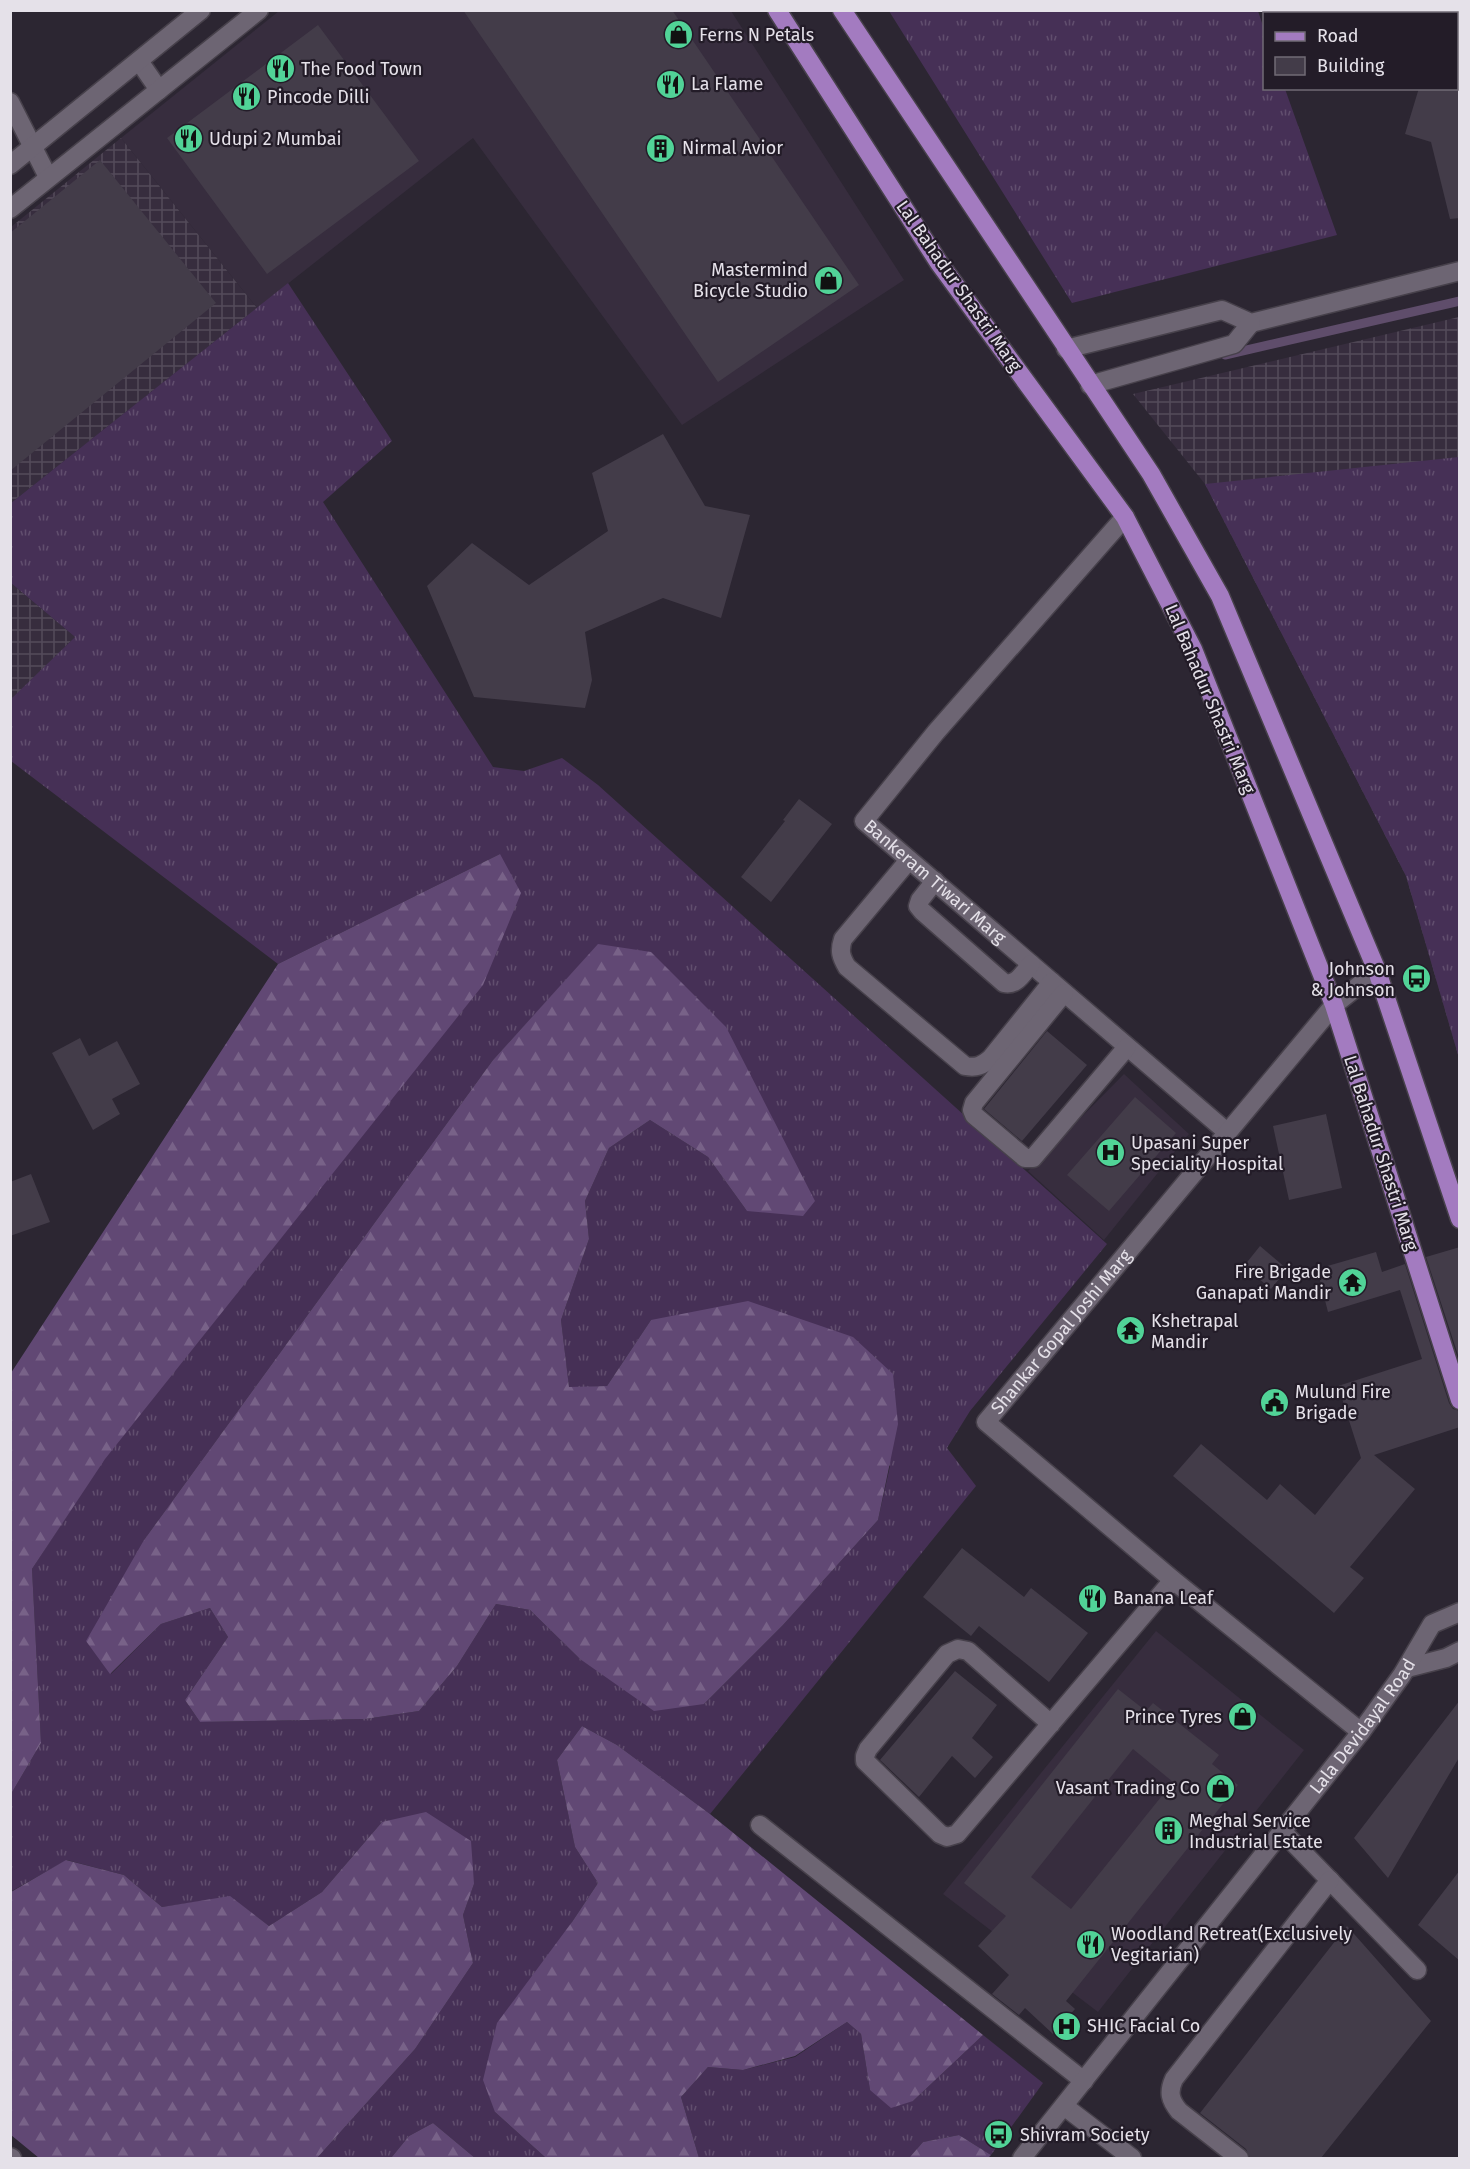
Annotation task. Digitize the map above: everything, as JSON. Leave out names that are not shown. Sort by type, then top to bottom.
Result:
[{"type":"main road","name":"Lal Bahadur Shastri Marg","points":[[777,10],[939,263],[1125,517],[1193,649],[1334,1005],[1460,1400]]},
{"type":"main road","points":[[842,10],[1151,474],[1220,596],[1377,971],[1460,1219]]},
{"type":"street","points":[[10,165],[201,10]]},
{"type":"street","points":[[10,209],[259,10]]},
{"type":"street","points":[[139,61],[159,90]]},
{"type":"street","points":[[10,102],[48,177]]},
{"type":"street","points":[[1090,385],[1234,344],[1251,323],[1460,271]]},
{"type":"street","points":[[1066,349],[1222,310],[1251,323]]},
{"type":"street","name":"Bankeram Tiwari Marg","points":[[1125,517],[936,732],[864,821],[905,864],[1124,1051],[1227,1132]]},
{"type":"street","points":[[905,864],[843,939],[840,949],[847,968],[964,1066],[975,1067],[984,1064],[1055,992]]},
{"type":"street","points":[[931,886],[920,900],[918,906],[921,911],[1004,983],[1011,985],[1027,968]]},
{"type":"street","name":"Shankar Gopal Joshi Marg","points":[[1361,1732],[1173,1580],[986,1422],[1334,1005],[1377,971]]},
{"type":"street","points":[[1055,992],[974,1103],[972,1110],[974,1115],[1025,1158],[1033,1158],[1124,1051]]},
{"type":"street","points":[[1051,1724],[968,1651],[958,1649],[947,1654],[868,1749],[865,1761],[940,1834],[947,1837],[957,1833],[1051,1724],[1173,1580]]},
{"type":"street","name":"Lala Devidayal Road","points":[[1022,2158],[1361,1732],[1407,1668],[1432,1624],[1460,1612]]},
{"type":"street","points":[[1407,1668],[1446,1658],[1460,1651]]},
{"type":"street","points":[[760,1825],[1084,2081]]},
{"type":"street","points":[[1282,1831],[1417,1970]]},
{"type":"street","points":[[1239,2158],[1179,2111],[1173,2104],[1170,2088],[1174,2079],[1330,1880]]},
{"type":"street","points":[[1064,2106],[1132,2158]]},
{"type":"shaded area","points":[[279,11],[731,11],[904,280],[682,425],[473,138],[257,308],[121,138]]},
{"type":"shaded area","points":[[121,138],[257,308],[11,503],[11,227]]},
{"type":"shaded area","name":"Johnson & Johnson","points":[[1459,317],[1459,1058],[1406,876],[1205,484],[1133,394]]},
{"type":"shaded area","points":[[11,583],[75,637],[11,700]]},
{"type":"shaded area","name":"Upasani Super Speciality Hospital","points":[[1124,1074],[1189,1134],[1104,1240],[1028,1171]]},
{"type":"shaded area","name":"Meghal Service Industrial Estate","points":[[1156,1631],[1304,1750],[1098,2012],[943,1894]]},
{"type":"green space","points":[[889,11],[1258,11],[1263,26],[1263,90],[1285,90],[1337,235],[1072,303]]},
{"type":"green space","points":[[288,283],[392,441],[323,502],[493,767],[524,771],[562,758],[598,785],[1107,1244],[970,1411],[947,1448],[976,1486],[710,1814],[617,1745],[582,1726],[557,1760],[575,1847],[598,1883],[572,1922],[495,2112],[546,2158],[475,2158],[433,2123],[409,2136],[391,2158],[317,2158],[415,2049],[473,1963],[463,1915],[474,1884],[382,1822],[322,1892],[269,1926],[230,1897],[162,1907],[124,1875],[67,1860],[10,1892],[11,1794],[41,1743],[32,1569],[500,854],[278,964],[11,761],[10,700],[75,637],[11,583],[11,503]],"holes":[[[598,945],[747,1211],[708,1157],[650,1120],[609,1148],[585,1201],[589,1239],[561,1320],[569,1388],[607,1386],[651,1320],[890,1466],[878,1520],[783,1625],[704,1704],[580,1659],[530,1610],[496,1604],[457,1666],[419,1711],[365,1719],[200,1722],[185,1700],[228,1637],[210,1608],[161,1624],[111,1674],[144,1540],[493,1060]]]},
{"type":"green space","name":"Johnson & Johnson","points":[[1460,457],[1459,1058],[1406,876],[1205,484]]},
{"type":"green space","points":[[500,854],[521,893],[483,985],[105,1459],[32,1569],[41,1743],[11,1794],[11,1373],[278,964]]},
{"type":"green space","points":[[598,944],[651,952],[726,1027],[815,1201],[803,1216],[747,1211],[708,1157],[650,1120],[609,1148],[585,1201],[589,1239],[561,1320],[569,1387],[607,1386],[651,1320],[748,1301],[853,1337],[893,1374],[898,1424],[878,1520],[783,1625],[704,1704],[654,1711],[580,1659],[530,1610],[496,1604],[457,1666],[419,1711],[365,1719],[200,1722],[185,1700],[228,1637],[210,1608],[161,1624],[110,1674],[86,1641],[144,1540],[493,1060]]},
{"type":"green space","points":[[582,1726],[617,1745],[710,1814],[983,2035],[913,2101],[891,2108],[870,2090],[861,2034],[847,2022],[795,2056],[743,2070],[708,2067],[681,2097],[699,2158],[546,2158],[495,2112],[483,2080],[497,2023],[598,1883],[575,1847],[557,1760]]},
{"type":"green space","points":[[426,1812],[471,1841],[474,1884],[463,1915],[473,1963],[415,2049],[317,2158],[39,2158],[11,2135],[11,1892],[66,1860],[124,1875],[162,1907],[230,1896],[269,1926],[322,1892],[382,1822]]},
{"type":"green space","points":[[847,2022],[861,2034],[870,2090],[913,2101],[983,2035],[1043,2083],[991,2155],[959,2135],[923,2142],[909,2158],[699,2158],[681,2097],[708,2067],[743,2070],[795,2057]]},
{"type":"green space","points":[[433,2123],[475,2158],[391,2158],[409,2136]]},
{"type":"green space","points":[[959,2135],[991,2155],[988,2158],[909,2158],[923,2142]]},
{"type":"building","name":"Nirmal Avior","points":[[463,10],[672,10],[859,285],[718,382]]},
{"type":"building","points":[[318,25],[419,161],[267,274],[167,138]]},
{"type":"building","points":[[1460,88],[1460,218],[1450,219],[1431,142],[1405,134],[1418,90],[1458,90]]},
{"type":"building","points":[[100,160],[216,303],[10,471],[10,233]]},
{"type":"building","points":[[663,434],[705,506],[750,515],[721,618],[663,598],[585,632],[592,680],[585,708],[474,697],[427,586],[472,543],[529,585],[608,531],[592,473]]},
{"type":"building","points":[[799,799],[832,824],[771,902],[741,877],[785,821],[783,820]]},
{"type":"building","points":[[1047,1031],[1087,1065],[1022,1141],[984,1109]]},
{"type":"building","points":[[80,1038],[89,1056],[117,1041],[140,1084],[112,1099],[120,1114],[93,1130],[52,1053]]},
{"type":"building","points":[[1135,1097],[1176,1133],[1109,1211],[1067,1175]]},
{"type":"building","points":[[1326,1114],[1342,1188],[1289,1200],[1273,1126]]},
{"type":"building","points":[[31,1174],[50,1222],[10,1236],[10,1182]]},
{"type":"building","points":[[1260,1246],[1287,1269],[1271,1289],[1244,1266]]},
{"type":"building","points":[[1460,1247],[1460,1361],[1426,1257]]},
{"type":"building","points":[[1376,1252],[1382,1272],[1405,1264],[1449,1403],[1453,1409],[1460,1411],[1460,1427],[1374,1455],[1415,1489],[1350,1567],[1364,1578],[1334,1613],[1173,1476],[1201,1444],[1267,1500],[1280,1484],[1315,1515],[1361,1458],[1338,1386],[1422,1359],[1400,1290],[1328,1312],[1317,1269]]},
{"type":"building","points":[[962,1548],[1024,1597],[1031,1588],[1088,1633],[1049,1682],[979,1626],[971,1636],[923,1597]]},
{"type":"building","points":[[955,1671],[997,1705],[972,1738],[993,1757],[975,1778],[952,1756],[919,1797],[880,1760]]},
{"type":"building","name":"Meghal Service Industrial Estate","points":[[1118,1689],[1146,1711],[1153,1703],[1219,1755],[1212,1764],[1238,1785],[1066,2001],[1075,2009],[1053,2034],[1025,2008],[1019,2015],[992,1994],[1009,1975],[978,1946],[1006,1916],[964,1883]],"holes":[[[1133,1749],[1173,1782],[1071,1909],[1031,1877]]]},
{"type":"building","points":[[1460,1700],[1460,1756],[1388,1878],[1354,1838]]},
{"type":"building","points":[[1460,1870],[1460,1961],[1418,1925]]},
{"type":"building","points":[[1347,1926],[1431,2021],[1321,2158],[1250,2158],[1246,2149],[1200,2113]]},
{"type":"waterway","points":[[1225,355],[1460,301]]},
{"type":"place","name":"Ferns N Petals","points":[[678,35]]},
{"type":"place","name":"The Food Town","points":[[280,69]]},
{"type":"place","name":"La Flame","points":[[670,84]]},
{"type":"place","name":"Pincode Dilli","points":[[246,97]]},
{"type":"place","name":"Udupi 2 Mumbai","points":[[188,139]]},
{"type":"place","name":"Nirmal Avior","points":[[661,148]]},
{"type":"place","name":"Mastermind Bicycle Studio","points":[[829,280]]},
{"type":"place","name":"Johnson & Johnson","points":[[1416,979]]},
{"type":"place","name":"Upasani Super Speciality Hospital","points":[[1110,1153]]},
{"type":"place","name":"Fire Brigade Ganapati Mandir","points":[[1352,1282]]},
{"type":"place","name":"Kshetrapal Mandir","points":[[1130,1331]]},
{"type":"place","name":"Mulund Fire Brigade","points":[[1274,1402]]},
{"type":"place","name":"Banana Leaf","points":[[1092,1598]]},
{"type":"place","name":"Prince Tyres","points":[[1243,1717]]},
{"type":"place","name":"Vasant Trading Co","points":[[1221,1788]]},
{"type":"place","name":"Meghal Service Industrial Estate","points":[[1168,1831]]},
{"type":"place","name":"Woodland Retreat(Exclusively Vegitarian)","points":[[1090,1944]]},
{"type":"place","name":"SHIC Facial Co","points":[[1066,2026]]},
{"type":"place","name":"Shivram Society","points":[[999,2135]]}]
